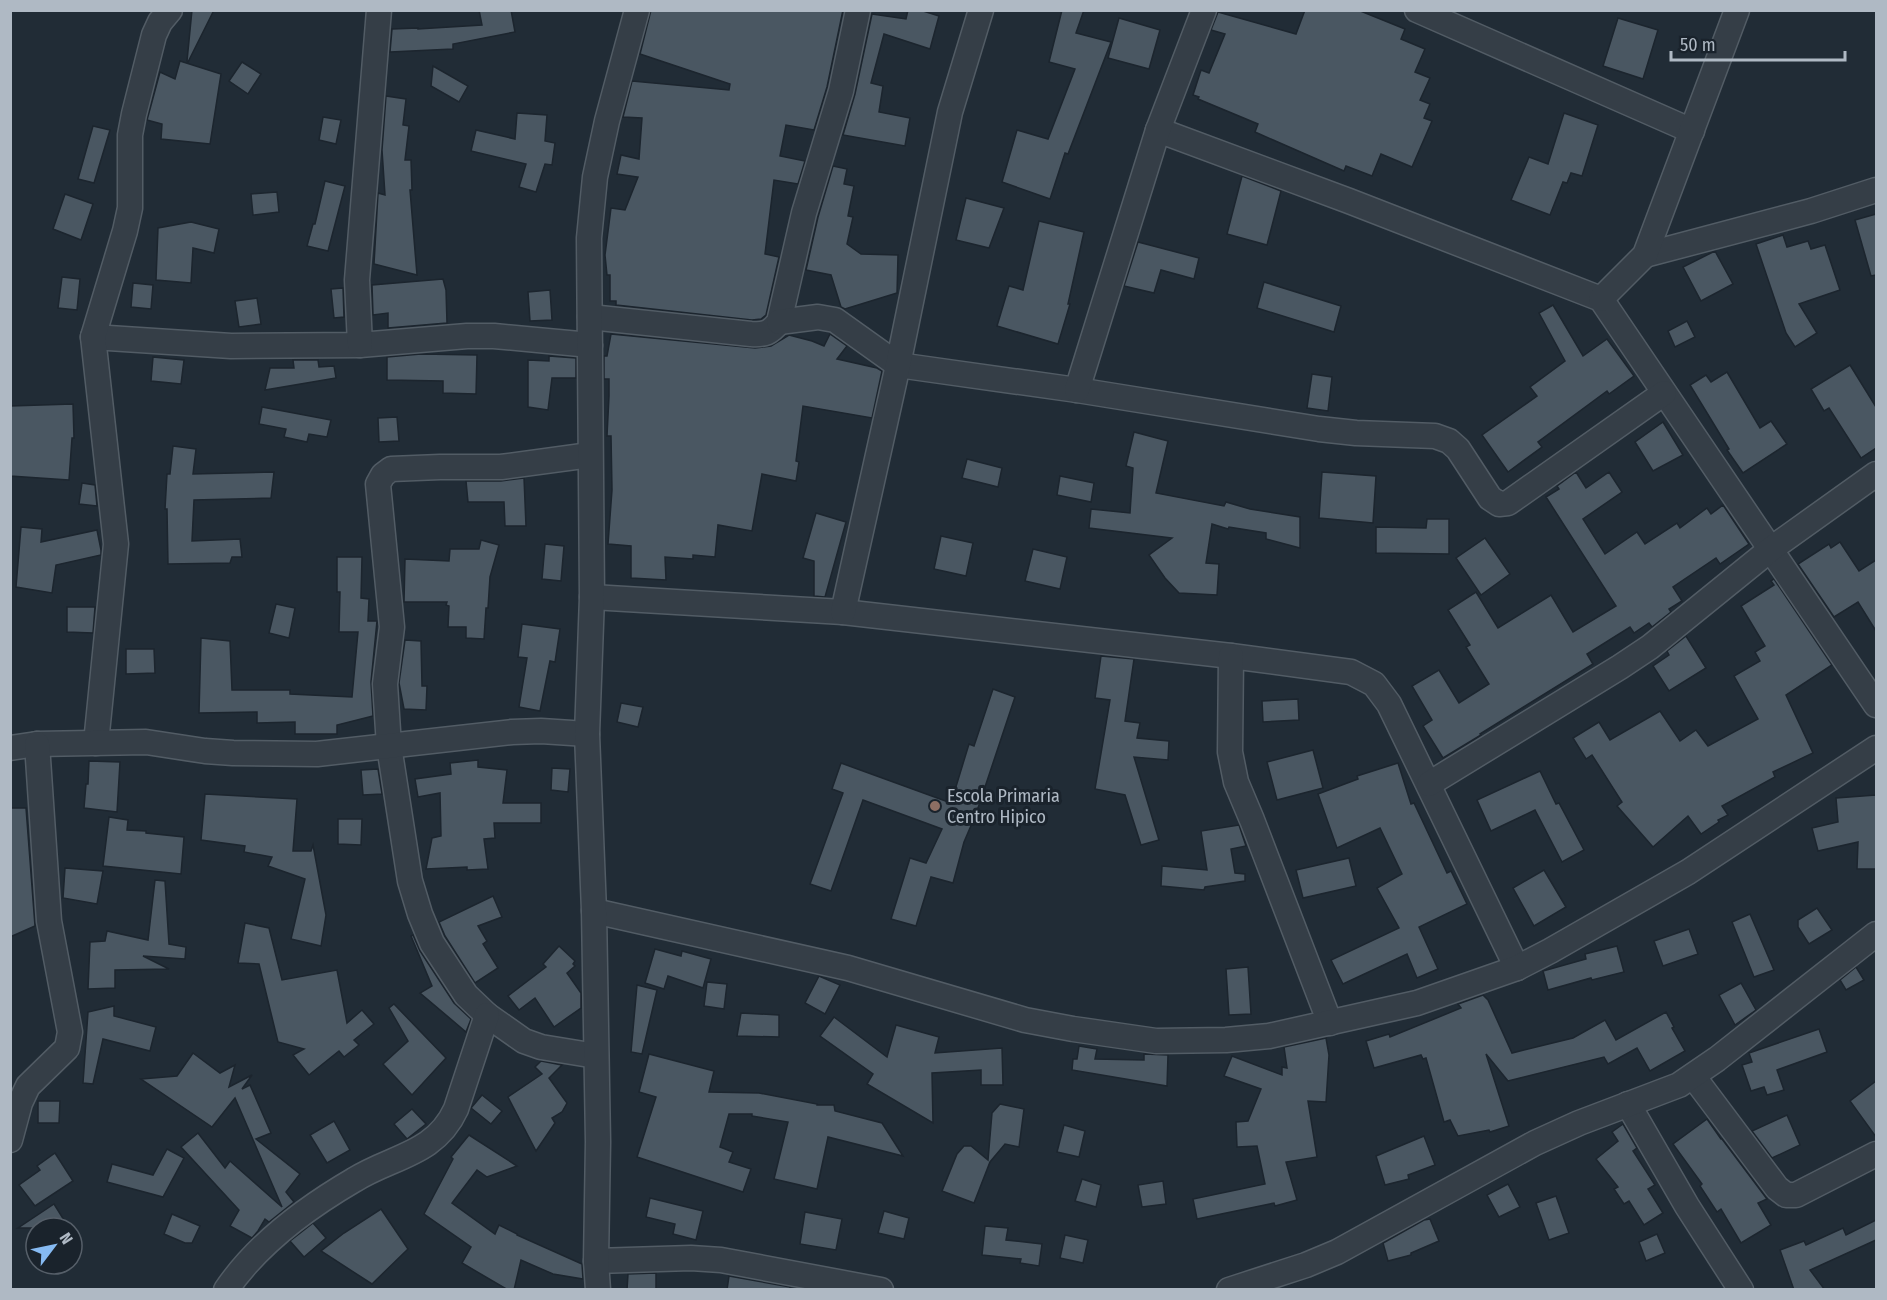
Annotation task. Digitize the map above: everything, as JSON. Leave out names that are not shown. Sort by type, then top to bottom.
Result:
[{"type":"street","points":[[96,742],[116,544],[93,337],[130,208],[130,135],[134,114],[154,35],[160,22],[170,10]]},
{"type":"street","points":[[360,345],[357,280],[380,10]]},
{"type":"street","points":[[598,1290],[594,911],[587,734],[592,597],[589,238],[595,177],[607,121],[637,10]]},
{"type":"street","points":[[590,317],[763,335],[771,332],[779,322],[804,213],[841,91],[858,10]]},
{"type":"street","points":[[843,612],[898,365],[950,112],[981,10]]},
{"type":"street","points":[[1077,390],[1158,130],[1204,10]]},
{"type":"street","points":[[1417,10],[1692,130]]},
{"type":"street","points":[[1601,299],[1645,255],[1737,10]]},
{"type":"street","points":[[1158,130],[1601,299],[1876,705]]},
{"type":"street","points":[[1645,255],[1811,211],[1876,190]]},
{"type":"street","points":[[779,322],[818,317],[835,320],[898,365],[1356,433],[1435,436],[1449,441],[1458,449],[1490,498],[1499,504],[1508,503],[1664,393]]},
{"type":"street","points":[[93,337],[231,346],[360,345],[467,336],[494,336],[590,345]]},
{"type":"street","points":[[590,455],[501,467],[391,469],[383,475],[378,484],[392,627],[385,684],[389,746],[410,880],[420,914],[432,943],[466,994],[487,1015],[524,1041],[541,1047],[596,1056]]},
{"type":"street","points":[[1429,784],[1650,647],[1771,549],[1876,474]]},
{"type":"street","points":[[592,597],[843,612],[1232,656],[1351,672],[1374,684],[1389,704],[1517,968]]},
{"type":"street","points":[[1232,656],[1230,752],[1236,782],[1330,1023]]},
{"type":"street","points":[[10,748],[37,744],[146,742],[205,751],[277,755],[317,754],[512,732],[587,734]]},
{"type":"street","points":[[10,1140],[20,1103],[28,1086],[67,1048],[70,1032],[50,921],[37,744]]},
{"type":"street","points":[[594,911],[848,968],[1025,1020],[1073,1029],[1156,1041],[1226,1040],[1269,1036],[1417,1003],[1517,968],[1688,872],[1876,748]]},
{"type":"street","points":[[1229,1290],[1306,1265],[1337,1252],[1535,1143],[1679,1084],[1717,1059],[1876,934]]},
{"type":"street","points":[[226,1290],[260,1249],[322,1200],[356,1178],[414,1153],[436,1138],[450,1122],[456,1109],[487,1015]]},
{"type":"street","points":[[1693,1076],[1777,1188],[1786,1195],[1796,1195],[1876,1154]]},
{"type":"street","points":[[1629,1104],[1687,1206],[1741,1290]]},
{"type":"street","points":[[596,1261],[692,1258],[721,1260],[881,1290]]},
{"type":"building","points":[[192,10],[214,10],[188,62],[187,61]]},
{"type":"building","points":[[479,10],[511,10],[515,32],[453,44],[453,49],[390,52],[392,29],[482,25]]},
{"type":"building","points":[[651,10],[843,10],[827,87],[814,130],[786,125],[780,156],[805,161],[798,184],[774,180],[765,254],[779,257],[766,315],[761,319],[752,320],[616,305],[616,301],[610,301],[610,275],[607,275],[605,255],[611,208],[625,210],[638,177],[617,174],[621,155],[639,159],[642,118],[623,117],[632,81],[729,90],[730,84],[640,54]]},
{"type":"building","points":[[908,10],[920,10],[939,16],[930,49],[884,34],[871,83],[883,86],[879,112],[910,118],[905,146],[843,135],[855,94],[872,14],[906,19]]},
{"type":"building","points":[[1062,10],[1084,10],[1076,33],[1111,42],[1068,154],[1065,153],[1050,199],[1002,182],[1017,130],[1048,139],[1075,69],[1049,62]]},
{"type":"building","points":[[1305,10],[1358,10],[1405,29],[1401,39],[1425,49],[1415,72],[1430,78],[1420,100],[1430,104],[1424,118],[1432,121],[1412,167],[1381,154],[1372,176],[1346,166],[1344,171],[1255,132],[1258,124],[1193,95],[1201,70],[1209,73],[1225,34],[1211,30],[1218,12],[1296,34]]},
{"type":"building","points":[[1119,18],[1160,30],[1149,69],[1108,58]]},
{"type":"building","points":[[1618,18],[1658,30],[1643,79],[1603,66]]},
{"type":"building","points":[[180,61],[221,74],[210,144],[161,139],[162,124],[147,120],[160,72],[175,79]]},
{"type":"building","points":[[242,62],[261,74],[248,94],[229,81]]},
{"type":"building","points":[[433,66],[468,86],[459,102],[431,86]]},
{"type":"building","points":[[386,96],[406,99],[403,125],[409,126],[405,160],[411,160],[412,190],[410,190],[417,275],[374,264],[378,193],[385,195],[382,150]]},
{"type":"building","points":[[517,113],[547,115],[545,141],[555,143],[552,165],[545,164],[536,192],[519,187],[526,164],[471,151],[476,130],[515,139]]},
{"type":"building","points":[[1564,113],[1598,125],[1582,176],[1571,173],[1567,183],[1563,182],[1550,215],[1511,200],[1529,157],[1548,164]]},
{"type":"building","points":[[323,117],[341,120],[336,144],[319,140]]},
{"type":"building","points":[[93,126],[110,130],[94,183],[78,179]]},
{"type":"building","points":[[833,166],[847,169],[844,184],[854,186],[848,216],[853,217],[847,244],[861,254],[898,255],[897,293],[845,309],[841,307],[831,275],[806,270]]},
{"type":"building","points":[[1242,176],[1281,191],[1267,245],[1227,234]]},
{"type":"building","points":[[325,181],[345,186],[328,251],[307,246],[313,224],[315,224]]},
{"type":"building","points":[[277,192],[279,212],[253,215],[251,194]]},
{"type":"building","points":[[65,194],[93,204],[81,240],[53,229]]},
{"type":"building","points":[[966,198],[1004,208],[989,248],[956,240]]},
{"type":"building","points":[[1876,214],[1876,275],[1871,276],[1855,220]]},
{"type":"building","points":[[1039,221],[1084,232],[1068,304],[1070,304],[1058,344],[997,326],[1009,286],[1023,290]]},
{"type":"building","points":[[191,222],[219,229],[214,253],[193,248],[191,283],[156,280],[158,228]]},
{"type":"building","points":[[1783,235],[1787,247],[1808,241],[1811,249],[1825,245],[1840,290],[1799,304],[1817,333],[1795,347],[1786,333],[1756,244]]},
{"type":"building","points":[[1138,242],[1199,258],[1194,279],[1161,270],[1154,293],[1124,286]]},
{"type":"building","points":[[1715,251],[1733,284],[1701,301],[1683,267]]},
{"type":"building","points":[[62,277],[80,279],[77,310],[58,308]]},
{"type":"building","points":[[443,279],[446,290],[447,323],[388,328],[388,313],[373,315],[372,285]]},
{"type":"building","points":[[1264,282],[1341,306],[1334,332],[1257,308]]},
{"type":"building","points":[[133,283],[153,285],[151,309],[131,307]]},
{"type":"building","points":[[343,288],[344,317],[334,318],[331,289]]},
{"type":"building","points":[[550,290],[552,320],[530,321],[528,292]]},
{"type":"building","points":[[257,298],[261,324],[239,327],[235,301]]},
{"type":"building","points":[[1553,305],[1583,356],[1607,339],[1634,376],[1609,394],[1607,391],[1538,442],[1542,447],[1508,472],[1482,435],[1537,396],[1530,387],[1565,361],[1539,313]]},
{"type":"building","points":[[1687,321],[1695,337],[1675,347],[1668,331]]},
{"type":"building","points":[[611,334],[755,348],[771,346],[789,335],[824,346],[830,334],[847,346],[837,359],[882,371],[872,418],[803,406],[796,461],[799,462],[796,481],[762,474],[752,531],[718,525],[715,557],[693,555],[693,559],[665,557],[666,580],[631,578],[631,546],[608,544],[612,490],[611,436],[607,436],[609,379],[604,379],[604,356],[607,356]]},
{"type":"building","points":[[421,354],[477,355],[476,394],[443,393],[443,381],[387,380],[387,357]]},
{"type":"building","points":[[549,356],[576,358],[576,378],[552,378],[548,410],[528,407],[528,360],[549,361]]},
{"type":"building","points":[[153,357],[184,360],[181,384],[151,381]]},
{"type":"building","points":[[293,360],[318,360],[319,367],[334,366],[336,378],[265,390],[270,368],[294,368]]},
{"type":"building","points":[[1850,365],[1876,407],[1876,448],[1861,458],[1829,408],[1824,411],[1811,389]]},
{"type":"building","points":[[1727,372],[1760,428],[1771,421],[1787,444],[1743,473],[1727,450],[1729,449],[1690,385],[1706,375],[1711,382]]},
{"type":"building","points":[[1312,374],[1332,377],[1328,411],[1307,408]]},
{"type":"building","points":[[73,404],[74,438],[72,438],[69,480],[10,476],[10,406]]},
{"type":"building","points":[[262,407],[331,420],[327,437],[309,434],[307,442],[284,437],[286,429],[259,424]]},
{"type":"building","points":[[397,417],[399,441],[379,442],[378,418]]},
{"type":"building","points":[[1663,422],[1683,455],[1653,471],[1635,442]]},
{"type":"building","points":[[1134,432],[1168,441],[1156,493],[1224,506],[1226,502],[1250,509],[1300,517],[1300,548],[1266,539],[1266,533],[1229,527],[1228,529],[1212,524],[1206,563],[1219,564],[1217,595],[1179,593],[1149,555],[1172,538],[1089,528],[1091,509],[1130,513],[1133,468],[1126,466]]},
{"type":"building","points":[[173,446],[196,449],[193,474],[274,472],[271,498],[194,500],[192,541],[240,539],[242,557],[232,557],[230,563],[168,564],[167,509],[165,509],[167,474],[170,474]]},
{"type":"building","points":[[967,459],[1002,468],[998,487],[962,478]]},
{"type":"building","points":[[1322,472],[1376,476],[1373,523],[1319,518]]},
{"type":"building","points":[[1576,472],[1586,488],[1609,472],[1622,492],[1583,519],[1605,554],[1637,532],[1645,544],[1677,523],[1680,528],[1707,508],[1711,514],[1723,505],[1749,544],[1720,564],[1716,558],[1673,587],[1682,601],[1669,609],[1671,612],[1652,627],[1649,623],[1634,633],[1630,627],[1587,654],[1593,664],[1443,758],[1423,726],[1432,720],[1412,686],[1439,670],[1459,703],[1489,684],[1466,647],[1470,645],[1448,610],[1476,592],[1498,628],[1551,595],[1573,632],[1616,606],[1546,497],[1559,489],[1557,486]]},
{"type":"building","points":[[1060,476],[1094,483],[1091,502],[1057,495]]},
{"type":"building","points":[[524,478],[526,526],[505,526],[504,502],[468,502],[466,481],[501,481]]},
{"type":"building","points":[[82,483],[95,485],[97,506],[79,504]]},
{"type":"building","points":[[816,513],[846,522],[825,597],[814,596],[814,561],[803,558]]},
{"type":"building","points":[[1427,519],[1449,519],[1449,554],[1376,553],[1376,527],[1426,528]]},
{"type":"building","points":[[21,527],[42,529],[41,542],[97,530],[101,555],[56,565],[52,593],[16,587]]},
{"type":"building","points":[[941,536],[973,543],[966,576],[934,569]]},
{"type":"building","points":[[1485,538],[1510,574],[1481,595],[1456,558]]},
{"type":"building","points":[[481,540],[499,545],[490,577],[484,639],[466,638],[466,627],[448,627],[449,606],[446,605],[447,602],[404,602],[405,559],[449,561],[450,549],[479,549]]},
{"type":"building","points":[[1840,542],[1859,571],[1876,560],[1876,631],[1858,602],[1834,617],[1798,564],[1829,544],[1831,548]]},
{"type":"building","points":[[545,544],[564,546],[561,581],[542,579]]},
{"type":"building","points":[[1033,549],[1067,557],[1060,589],[1025,581]]},
{"type":"building","points":[[337,557],[362,557],[361,598],[369,599],[368,621],[377,621],[371,682],[373,716],[337,725],[337,734],[295,734],[295,722],[257,723],[257,712],[199,713],[201,638],[230,641],[232,690],[290,690],[290,694],[352,697],[358,632],[339,632],[340,592],[337,592]]},
{"type":"building","points":[[1774,579],[1832,665],[1786,695],[1813,753],[1773,772],[1775,777],[1722,806],[1728,815],[1701,834],[1688,816],[1653,847],[1617,806],[1622,802],[1592,755],[1586,759],[1573,738],[1599,722],[1610,740],[1660,711],[1680,741],[1696,730],[1708,746],[1758,719],[1734,676],[1760,661],[1755,652],[1765,646],[1741,606],[1774,585],[1771,581]]},
{"type":"building","points":[[276,604],[295,608],[289,638],[269,633]]},
{"type":"building","points":[[67,607],[95,607],[93,633],[67,632]]},
{"type":"building","points":[[522,624],[560,629],[555,662],[550,661],[540,711],[519,707],[527,658],[518,657]]},
{"type":"building","points":[[1686,636],[1706,668],[1669,691],[1653,666],[1669,655],[1667,651]]},
{"type":"building","points":[[405,640],[421,641],[422,686],[427,686],[426,710],[404,709],[399,683]]},
{"type":"building","points":[[126,649],[154,649],[155,673],[126,674]]},
{"type":"building","points":[[1101,656],[1134,659],[1125,721],[1140,723],[1137,738],[1169,741],[1168,760],[1134,757],[1159,840],[1141,845],[1125,795],[1095,789],[1110,700],[1095,698]]},
{"type":"building","points":[[993,689],[1015,697],[976,814],[964,842],[953,883],[931,877],[916,926],[891,919],[910,858],[926,863],[942,829],[863,800],[831,891],[810,884],[843,793],[832,789],[841,763],[951,803],[969,744],[974,746]]},
{"type":"building","points":[[1298,699],[1299,720],[1263,722],[1262,701]]},
{"type":"building","points":[[621,703],[643,707],[638,727],[617,722]]},
{"type":"building","points":[[1313,750],[1323,788],[1277,800],[1267,762]]},
{"type":"building","points":[[478,760],[478,767],[507,770],[503,803],[541,803],[541,823],[494,823],[495,838],[484,839],[488,869],[467,870],[467,867],[426,869],[432,838],[441,836],[440,793],[418,797],[415,779],[451,774],[450,763]]},
{"type":"building","points":[[89,761],[120,762],[117,812],[84,808]]},
{"type":"building","points":[[1398,763],[1411,804],[1414,803],[1447,873],[1451,871],[1467,904],[1419,927],[1438,969],[1417,978],[1407,954],[1343,984],[1331,960],[1399,928],[1377,888],[1402,874],[1380,828],[1337,848],[1318,794],[1358,779],[1357,776]]},
{"type":"building","points":[[552,768],[570,769],[568,792],[551,790]]},
{"type":"building","points":[[378,769],[382,794],[363,795],[361,770]]},
{"type":"building","points":[[1540,771],[1556,804],[1559,803],[1584,850],[1562,862],[1535,810],[1491,831],[1477,800]]},
{"type":"building","points":[[205,794],[297,799],[293,851],[311,851],[313,845],[326,915],[321,946],[291,939],[305,879],[268,866],[272,857],[244,852],[245,846],[201,840]]},
{"type":"building","points":[[1876,795],[1876,869],[1857,869],[1858,842],[1818,851],[1812,828],[1838,822],[1836,798]]},
{"type":"building","points":[[10,808],[26,808],[35,926],[10,937]]},
{"type":"building","points":[[109,817],[128,820],[127,830],[184,837],[181,874],[103,866]]},
{"type":"building","points":[[338,819],[362,819],[361,845],[338,844]]},
{"type":"building","points":[[1239,825],[1246,846],[1231,849],[1235,873],[1245,874],[1245,881],[1205,887],[1204,890],[1161,886],[1162,866],[1207,870],[1201,831]]},
{"type":"building","points":[[1349,858],[1356,886],[1303,898],[1296,870]]},
{"type":"building","points":[[65,868],[103,871],[97,904],[63,898]]},
{"type":"building","points":[[1544,870],[1566,907],[1534,926],[1513,888]]},
{"type":"building","points":[[155,880],[165,881],[169,944],[186,947],[185,959],[143,956],[169,969],[115,970],[115,988],[88,989],[90,942],[105,941],[107,931],[148,940]]},
{"type":"building","points":[[493,896],[502,917],[478,926],[487,941],[483,944],[498,968],[475,983],[445,936],[439,922]]},
{"type":"building","points":[[1817,908],[1832,930],[1809,944],[1798,927],[1798,920]]},
{"type":"building","points":[[1750,914],[1774,970],[1754,977],[1732,922]]},
{"type":"building","points":[[245,923],[269,928],[282,980],[337,970],[347,1023],[362,1010],[374,1024],[354,1040],[359,1045],[344,1057],[339,1051],[309,1075],[293,1055],[304,1049],[278,1042],[259,964],[238,963]]},
{"type":"building","points":[[1689,929],[1698,954],[1663,966],[1654,941]]},
{"type":"building","points":[[413,935],[420,951],[454,1003],[471,1019],[466,1032],[420,993],[432,986],[411,936]]},
{"type":"building","points":[[559,946],[575,961],[573,964],[575,966],[567,973],[581,993],[581,1008],[554,1027],[535,998],[519,1010],[508,996],[546,967],[543,964]]},
{"type":"building","points":[[1617,946],[1624,972],[1548,990],[1543,971],[1586,959],[1585,954]]},
{"type":"building","points":[[655,949],[681,956],[682,951],[711,959],[703,988],[668,976],[664,989],[645,983]]},
{"type":"building","points":[[1248,967],[1251,1014],[1229,1015],[1226,969]]},
{"type":"building","points":[[1856,967],[1864,980],[1846,990],[1840,980]]},
{"type":"building","points":[[819,976],[840,985],[825,1014],[805,1003]]},
{"type":"building","points":[[707,982],[727,984],[724,1009],[704,1006]]},
{"type":"building","points":[[1741,983],[1756,1010],[1735,1025],[1719,995]]},
{"type":"building","points":[[637,985],[657,990],[642,1054],[631,1052]]},
{"type":"building","points":[[1483,995],[1488,1000],[1512,1053],[1573,1038],[1605,1020],[1616,1040],[1666,1012],[1685,1051],[1650,1071],[1637,1048],[1608,1064],[1604,1057],[1508,1081],[1486,1054],[1509,1126],[1490,1132],[1489,1130],[1458,1136],[1450,1120],[1444,1122],[1426,1058],[1423,1059],[1421,1055],[1374,1068],[1366,1041],[1389,1034],[1390,1037],[1461,1008],[1458,1004]]},
{"type":"building","points":[[394,1004],[446,1058],[412,1095],[383,1064],[408,1041],[389,1008]]},
{"type":"building","points":[[114,1006],[114,1016],[156,1027],[150,1051],[103,1039],[93,1084],[83,1083],[88,1012]]},
{"type":"building","points":[[741,1013],[779,1015],[779,1037],[737,1036]]},
{"type":"building","points":[[834,1017],[887,1057],[896,1025],[939,1037],[935,1053],[1002,1048],[1003,1085],[981,1085],[981,1070],[932,1073],[933,1123],[867,1084],[873,1074],[820,1036]]},
{"type":"building","points":[[1819,1029],[1827,1052],[1777,1070],[1784,1090],[1767,1095],[1764,1087],[1751,1091],[1742,1065],[1752,1062],[1749,1053]]},
{"type":"building","points":[[1326,1038],[1329,1055],[1326,1102],[1308,1101],[1317,1157],[1286,1162],[1297,1200],[1197,1219],[1193,1199],[1265,1184],[1257,1146],[1237,1147],[1236,1122],[1248,1121],[1261,1089],[1224,1076],[1232,1056],[1282,1075],[1282,1067],[1287,1068],[1284,1047]]},
{"type":"building","points":[[1079,1046],[1097,1049],[1095,1059],[1144,1060],[1144,1054],[1168,1055],[1167,1086],[1072,1070],[1073,1059],[1077,1059]]},
{"type":"building","points":[[193,1053],[220,1073],[235,1065],[229,1087],[252,1075],[242,1089],[250,1085],[271,1133],[256,1139],[300,1174],[286,1192],[294,1202],[269,1222],[265,1219],[252,1238],[230,1226],[239,1210],[181,1147],[198,1133],[225,1168],[230,1161],[282,1207],[235,1098],[212,1127],[141,1079],[177,1076]]},
{"type":"building","points":[[649,1054],[714,1071],[709,1092],[759,1093],[817,1105],[834,1105],[835,1111],[882,1123],[903,1156],[828,1137],[817,1189],[774,1179],[788,1122],[752,1116],[752,1114],[729,1114],[720,1147],[733,1152],[729,1162],[751,1169],[743,1192],[637,1157],[656,1097],[639,1092]]},
{"type":"building","points":[[541,1061],[562,1065],[549,1078],[567,1103],[562,1112],[552,1118],[555,1123],[536,1151],[508,1097],[542,1074],[535,1067]]},
{"type":"building","points":[[1876,1081],[1876,1137],[1850,1101]]},
{"type":"building","points":[[482,1095],[502,1111],[491,1124],[471,1108]]},
{"type":"building","points":[[38,1101],[60,1101],[59,1123],[38,1123]]},
{"type":"building","points":[[1000,1104],[1024,1109],[1019,1147],[1005,1144],[990,1162],[974,1203],[942,1191],[957,1154],[964,1146],[971,1146],[988,1160],[992,1113]]},
{"type":"building","points":[[412,1109],[426,1124],[407,1139],[394,1124]]},
{"type":"building","points":[[1787,1115],[1800,1145],[1772,1158],[1752,1131]]},
{"type":"building","points":[[1707,1119],[1767,1199],[1758,1203],[1771,1225],[1741,1243],[1721,1209],[1717,1212],[1700,1186],[1702,1184],[1673,1144]]},
{"type":"building","points":[[334,1121],[350,1150],[327,1163],[310,1135]]},
{"type":"building","points":[[1623,1124],[1637,1148],[1633,1151],[1655,1185],[1648,1189],[1663,1213],[1644,1225],[1629,1201],[1624,1204],[1614,1189],[1618,1187],[1596,1159],[1618,1141],[1612,1132]]},
{"type":"building","points":[[1064,1125],[1085,1131],[1079,1157],[1057,1152]]},
{"type":"building","points":[[469,1135],[517,1166],[487,1177],[477,1170],[452,1203],[495,1234],[499,1225],[582,1264],[583,1279],[553,1274],[521,1260],[514,1290],[508,1290],[462,1263],[471,1247],[424,1214],[453,1159],[451,1157]]},
{"type":"building","points":[[1424,1136],[1435,1165],[1408,1175],[1409,1179],[1385,1185],[1376,1156]]},
{"type":"building","points":[[167,1149],[184,1158],[163,1197],[107,1182],[112,1164],[153,1175]]},
{"type":"building","points":[[55,1153],[73,1181],[35,1206],[19,1185],[40,1170],[37,1166]]},
{"type":"building","points":[[1082,1179],[1101,1185],[1096,1207],[1075,1201]]},
{"type":"building","points":[[1163,1181],[1166,1204],[1142,1207],[1138,1185]]},
{"type":"building","points":[[1508,1184],[1520,1207],[1499,1217],[1487,1195]]},
{"type":"building","points":[[1556,1196],[1569,1233],[1549,1240],[1536,1203]]},
{"type":"building","points":[[650,1198],[703,1211],[696,1240],[673,1234],[675,1224],[646,1217]]},
{"type":"building","points":[[54,1204],[62,1216],[36,1216]]},
{"type":"building","points":[[381,1209],[408,1249],[372,1284],[321,1251]]},
{"type":"building","points":[[884,1211],[909,1218],[904,1239],[878,1233]]},
{"type":"building","points":[[805,1212],[842,1219],[836,1250],[800,1244]]},
{"type":"building","points":[[172,1214],[200,1226],[192,1243],[185,1243],[164,1234]]},
{"type":"building","points":[[1430,1219],[1439,1241],[1411,1255],[1388,1261],[1383,1243],[1424,1220]]},
{"type":"building","points":[[1876,1220],[1876,1240],[1810,1270],[1825,1290],[1794,1290],[1780,1250],[1804,1241],[1806,1245],[1843,1228],[1846,1235]]},
{"type":"building","points":[[313,1223],[326,1238],[304,1257],[290,1241]]},
{"type":"building","points":[[985,1226],[1008,1228],[1006,1240],[1042,1244],[1039,1266],[1020,1263],[1021,1259],[982,1255]]},
{"type":"building","points":[[1657,1234],[1665,1253],[1646,1261],[1639,1242]]},
{"type":"building","points":[[1065,1235],[1088,1240],[1083,1263],[1060,1258]]},
{"type":"building","points":[[656,1273],[656,1290],[627,1290],[628,1274]]},
{"type":"building","points":[[729,1276],[790,1287],[790,1290],[727,1290]]},
{"type":"place","name":"Escola Primaria Centro Hipico","points":[[935,806]]}]
